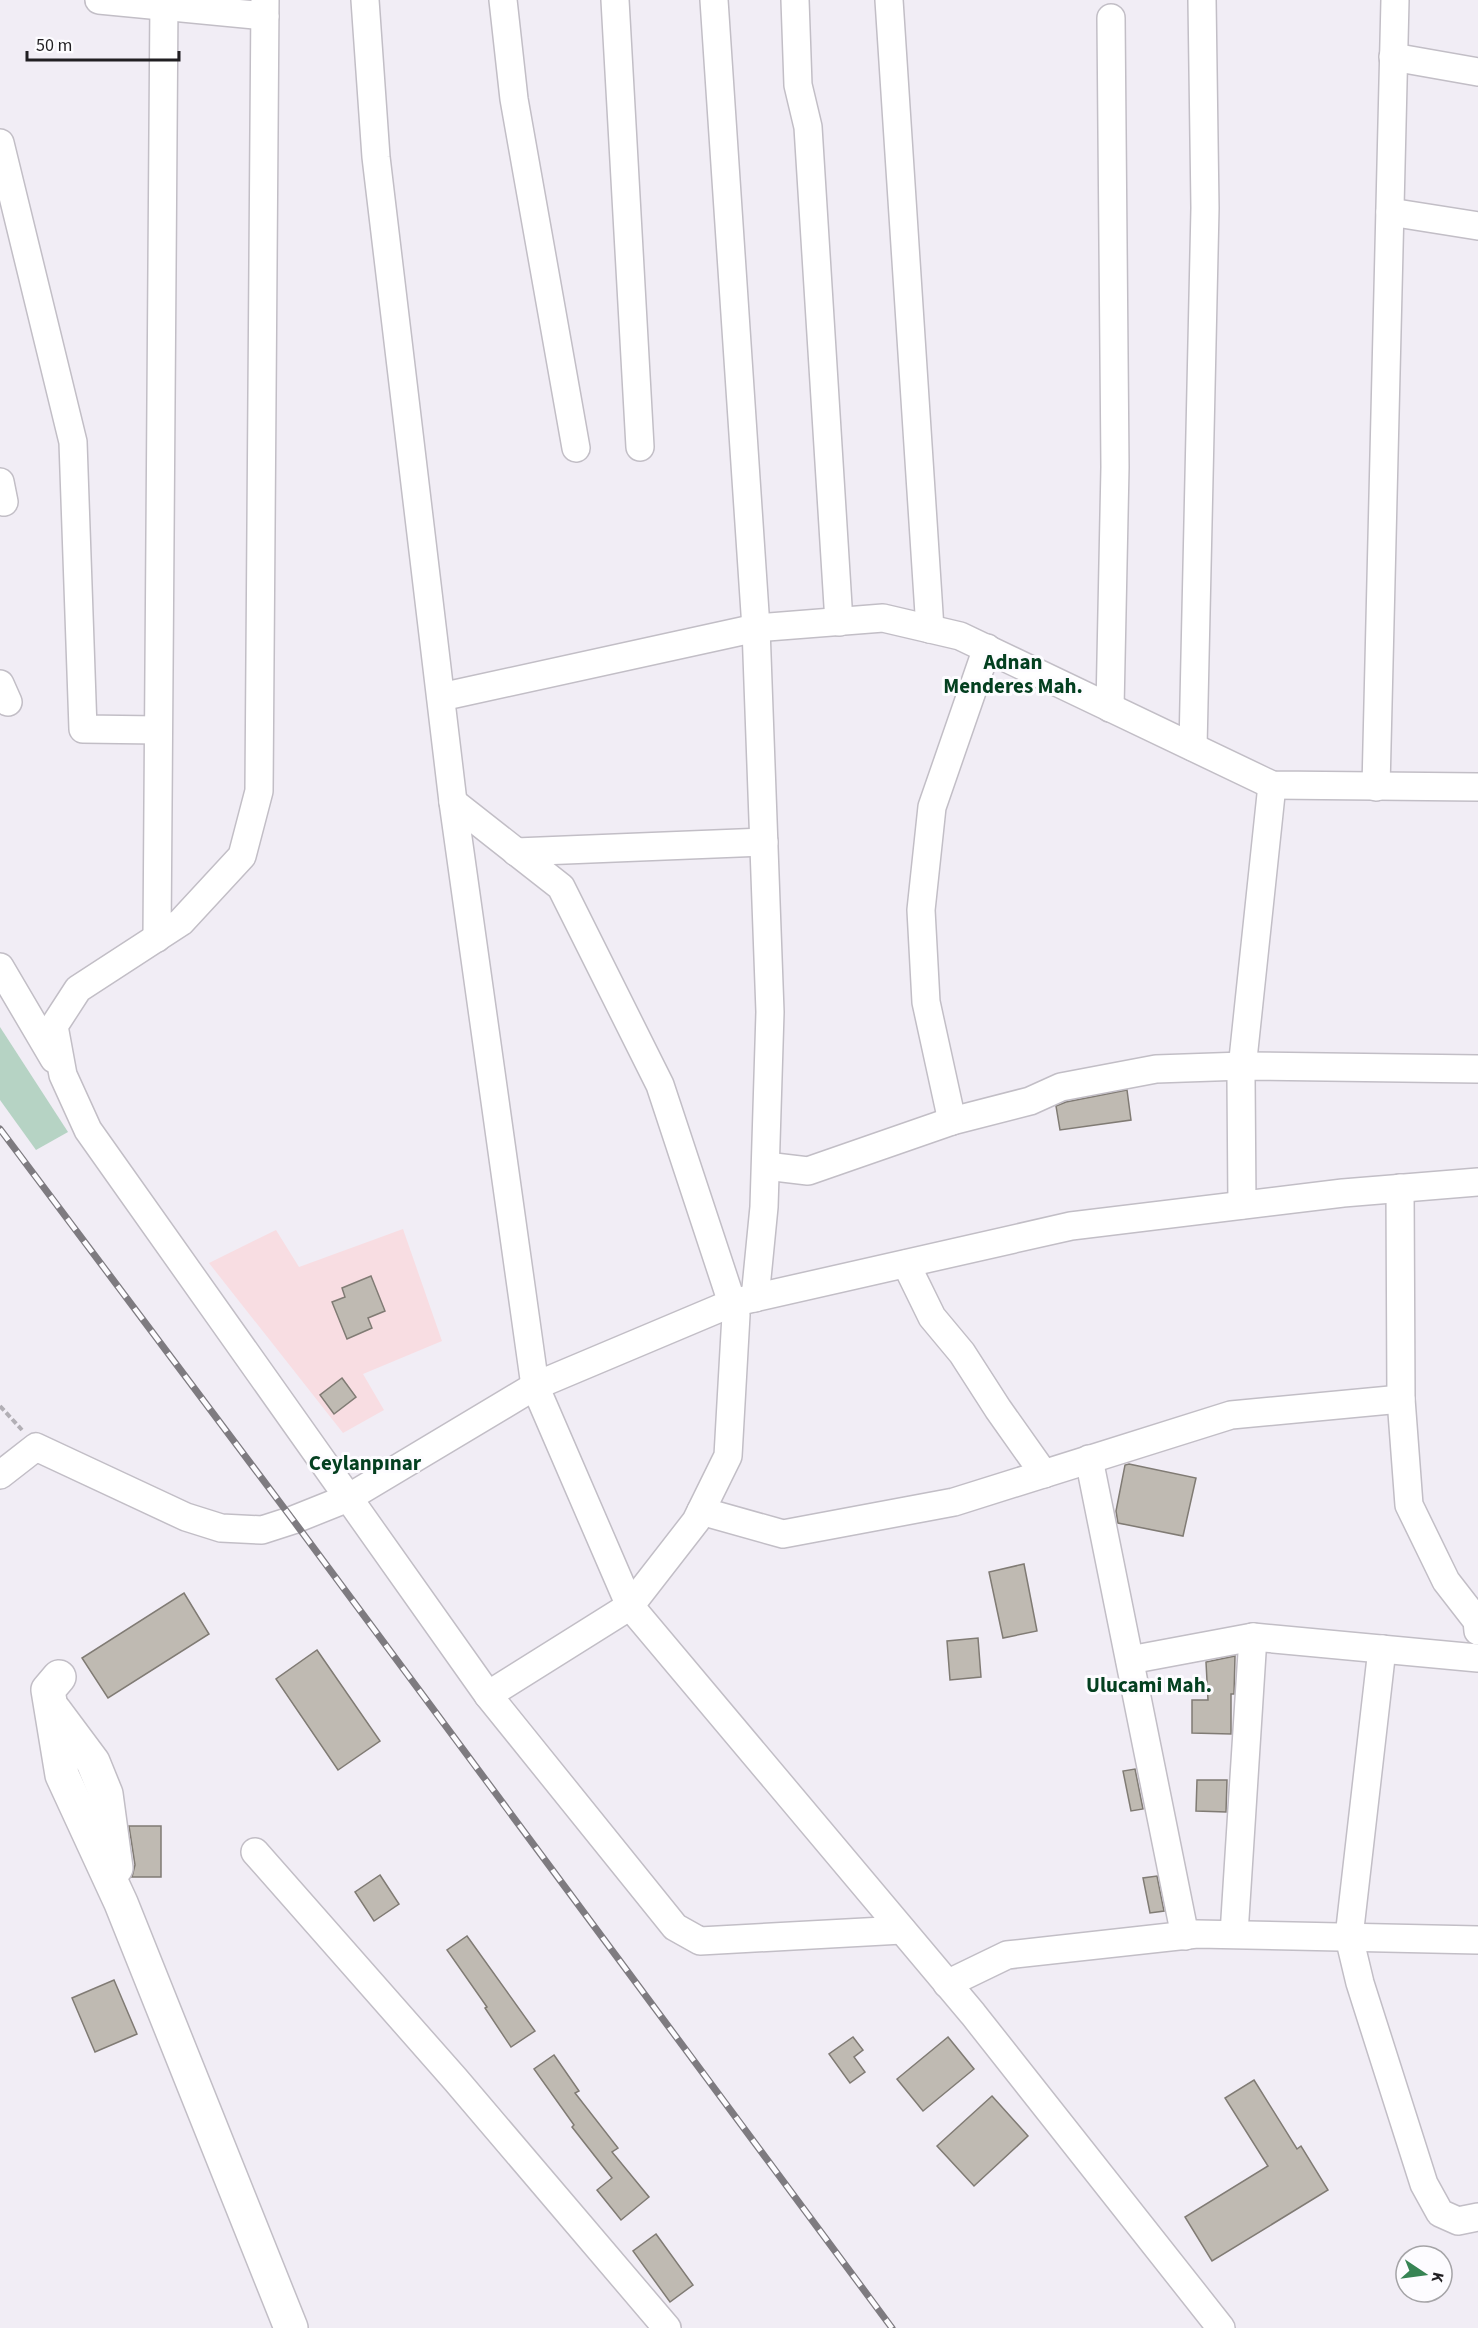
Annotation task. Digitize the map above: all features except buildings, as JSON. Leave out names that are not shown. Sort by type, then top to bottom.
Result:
[{"type":"main road","points":[[55,1691],[62,1775],[121,1903],[291,2328]]},
{"type":"street","points":[[63,1075],[54,1026],[78,989],[181,922],[242,856],[260,791],[265,8],[99,0]]},
{"type":"street","points":[[365,0],[376,157],[453,802],[535,1386],[630,1606],[947,1984],[1221,2328]]},
{"type":"street","points":[[503,0],[514,99],[576,448]]},
{"type":"street","points":[[615,0],[640,447]]},
{"type":"street","points":[[488,1695],[630,1606],[696,1521],[728,1456],[736,1315],[744,1301],[764,1207],[770,1012],[756,628],[714,0]]},
{"type":"street","points":[[795,0],[798,85],[808,127],[839,622]]},
{"type":"street","points":[[889,0],[930,629]]},
{"type":"street","points":[[1193,747],[1205,208],[1202,0]]},
{"type":"street","points":[[1376,787],[1395,0]]},
{"type":"street","points":[[157,938],[164,3]]},
{"type":"street","points":[[1110,708],[1115,468],[1111,18]]},
{"type":"street","points":[[1393,57],[1478,72]]},
{"type":"street","points":[[0,143],[73,442],[83,729],[158,730]]},
{"type":"street","points":[[1390,212],[1478,226]]},
{"type":"street","points":[[441,698],[756,628],[883,618],[960,636],[1272,785],[1478,787]]},
{"type":"street","points":[[952,1121],[926,1002],[921,910],[932,807],[987,648]]},
{"type":"street","points":[[1242,1205],[1243,1066],[1272,785]]},
{"type":"street","points":[[453,802],[561,887],[660,1085],[744,1301]]},
{"type":"street","points":[[516,852],[764,842]]},
{"type":"street","points":[[0,967],[63,1075],[88,1130],[488,1695],[675,1927],[700,1941],[902,1930]]},
{"type":"street","points":[[766,1166],[808,1171],[952,1121],[1030,1101],[1061,1088],[1156,1069],[1243,1066],[1478,1069]]},
{"type":"street","points":[[13,1459],[221,1528],[262,1530],[300,1518],[348,1498],[535,1386],[744,1301],[1071,1226],[1242,1205],[1478,1182]]},
{"type":"street","points":[[1400,1188],[1401,1399],[1409,1506],[1446,1581],[1477,1621],[1478,1631]]},
{"type":"street","points":[[906,1264],[932,1317],[962,1353],[1044,1474]]},
{"type":"street","points":[[701,1511],[783,1534],[954,1502],[1231,1415],[1401,1399]]},
{"type":"street","points":[[1089,1459],[1185,1936]]},
{"type":"street","points":[[1130,1660],[1253,1637],[1478,1658]]},
{"type":"street","points":[[1234,1935],[1253,1637]]},
{"type":"street","points":[[1382,1649],[1349,1937],[1360,1983],[1424,2184],[1440,2213],[1458,2221],[1478,2217]]},
{"type":"street","points":[[255,1852],[455,2079],[667,2328]]},
{"type":"street","points":[[947,1984],[1007,1955],[1197,1934],[1478,1940]]},
{"type":"path","points":[[0,1406],[13,1459]]},
{"type":"shaded area","points":[[403,1229],[442,1341],[363,1374],[384,1410],[343,1433],[209,1263],[276,1230],[299,1267]]},
{"type":"green space","points":[[0,1027],[68,1132],[36,1150],[0,1100]]},
{"type":"railway","points":[[0,1129],[892,2328]]},
{"type":"district","name":"Adnan Menderes Mah.","points":[[1013,674]]},
{"type":"district","name":"Ceylanpınar","points":[[365,1463]]},
{"type":"district","name":"Ulucami Mah.","points":[[1149,1685]]}]
